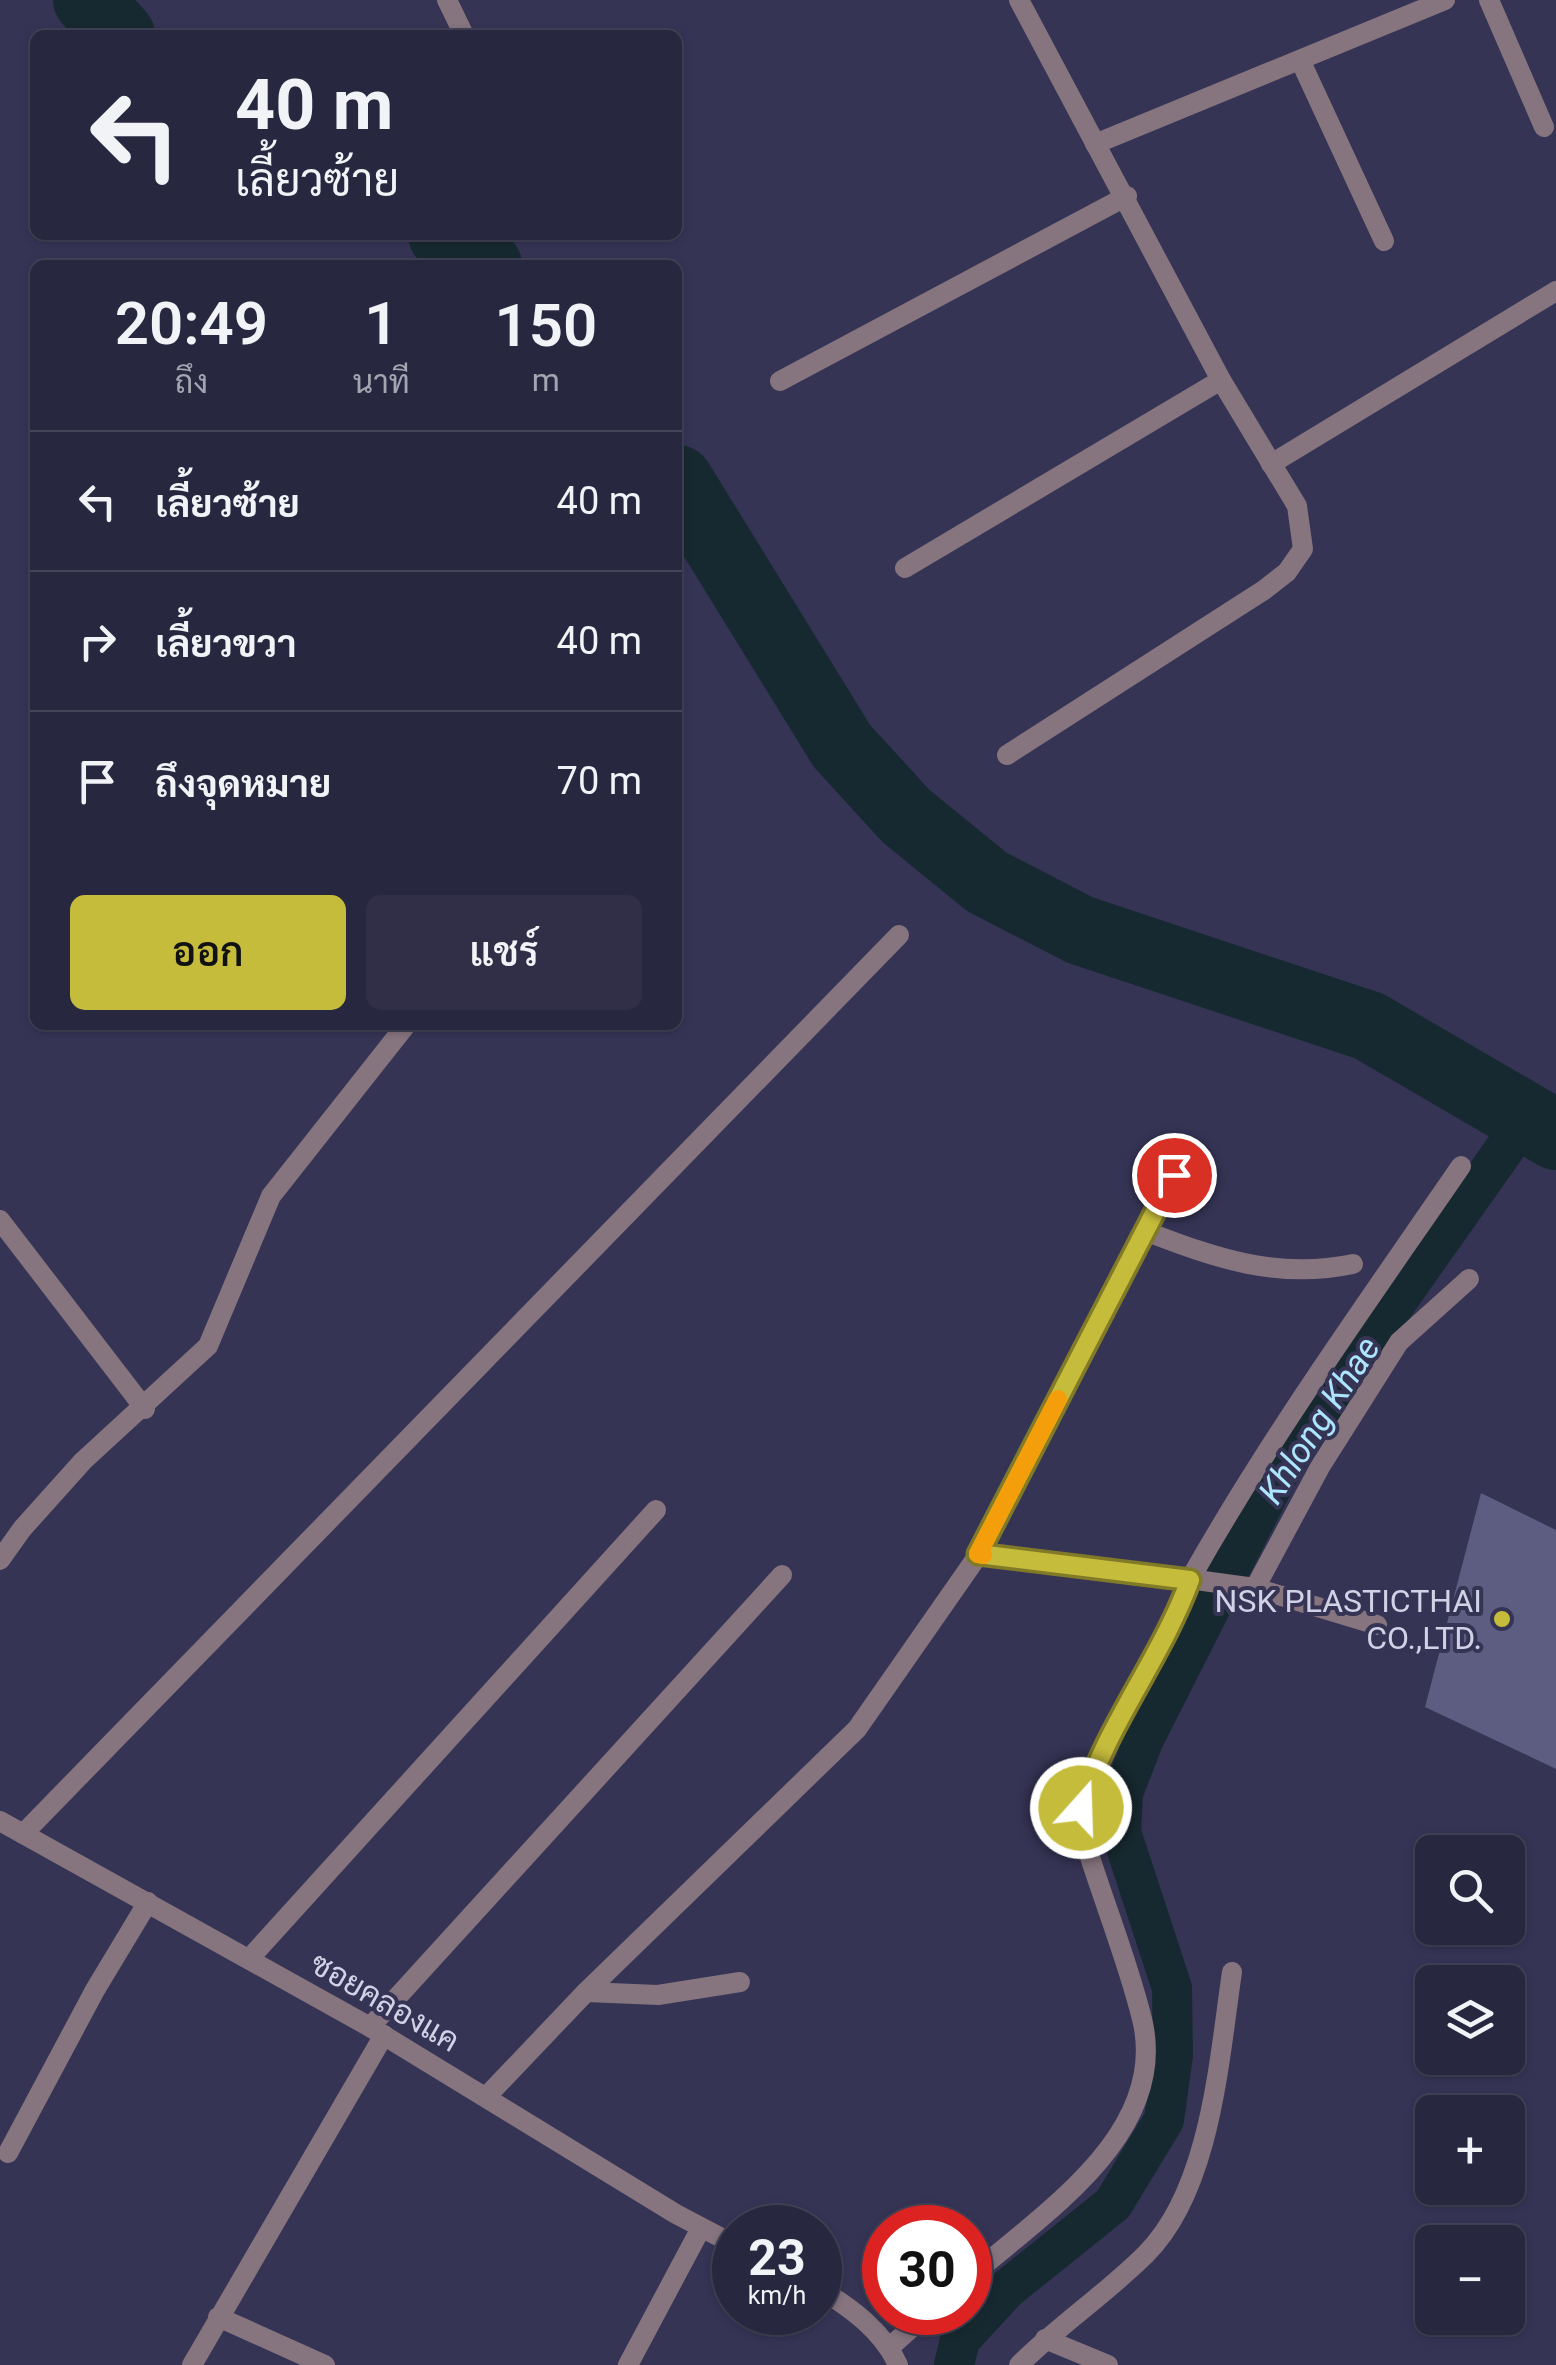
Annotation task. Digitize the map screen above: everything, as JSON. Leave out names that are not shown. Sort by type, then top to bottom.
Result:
[{"type":"street","points":[[447,0],[462,30]]},
{"type":"street","points":[[1008,755],[1288,572],[1302,549],[1297,506],[1222,380],[1019,0]]},
{"type":"street","points":[[1095,144],[1446,0]]},
{"type":"street","points":[[1489,0],[1544,127]]},
{"type":"street","points":[[1301,62],[1384,241]]},
{"type":"street","points":[[780,381],[1127,196]]},
{"type":"street","points":[[1271,464],[1556,291]]},
{"type":"street","points":[[905,568],[1222,380]]},
{"type":"street","points":[[23,1834],[900,934]]},
{"type":"street","points":[[0,1560],[22,1529],[84,1461],[145,1409],[208,1346],[270,1196],[402,1030]]},
{"type":"street","points":[[992,2258],[1102,2160],[1124,2129],[1146,2055],[1142,2022],[1084,1838],[1081,1808],[1091,1774],[1276,1435],[1461,1166]]},
{"type":"street","points":[[487,2096],[586,1992],[857,1729],[978,1554],[1174,1175]]},
{"type":"street","points":[[0,1220],[145,1409]]},
{"type":"street","points":[[1144,1231],[1216,1258],[1274,1271],[1316,1272],[1353,1264]]},
{"type":"street","points":[[1246,1586],[1399,1342],[1469,1280]]},
{"type":"street","points":[[249,1959],[656,1510]]},
{"type":"street","points":[[978,1554],[1246,1586],[1377,1625]]},
{"type":"street","points":[[192,2365],[377,2031],[782,1575]]},
{"type":"street","name":"ซอยคลองแค","points":[[0,1821],[377,2031],[712,2234]]},
{"type":"street","points":[[8,2154],[94,1990],[148,1902]]},
{"type":"street","points":[[1019,2365],[1148,2252],[1180,2202],[1198,2156],[1211,2102],[1232,1972]]},
{"type":"street","points":[[586,1992],[658,1995],[740,1982]]},
{"type":"street","points":[[628,2365],[701,2228]]},
{"type":"street","points":[[842,2303],[894,2356],[911,2335]]},
{"type":"street","points":[[218,2316],[325,2365]]},
{"type":"street","points":[[1046,2339],[1108,2365]]},
{"type":"building","name":"NSK PLASTICTHAI CO.,LTD.","points":[[1481,1493],[1556,1530],[1556,1769],[1425,1707]]},
{"type":"waterway","points":[[88,0],[115,30]]},
{"type":"waterway","points":[[450,240],[480,260]]},
{"type":"waterway","points":[[682,486],[842,746],[906,816],[987,882],[1080,930],[1369,1026],[1556,1135]]},
{"type":"waterway","name":"Khlong Khae","points":[[954,2365],[960,2340],[1007,2289],[1113,2204],[1164,2120],[1173,2055],[1172,1988],[1121,1832],[1123,1793],[1144,1739],[1286,1459],[1527,1117]]},
{"type":"slow traffic","points":[[983,1555],[978,1554],[1058,1399]]},
{"type":"place","name":"NSK PLASTICTHAI CO.,LTD.","points":[[1502,1619]]},
{"type":"route","points":[[1081,1808],[1091,1774],[1173,1625],[1190,1580],[978,1554],[1174,1175]]}]
